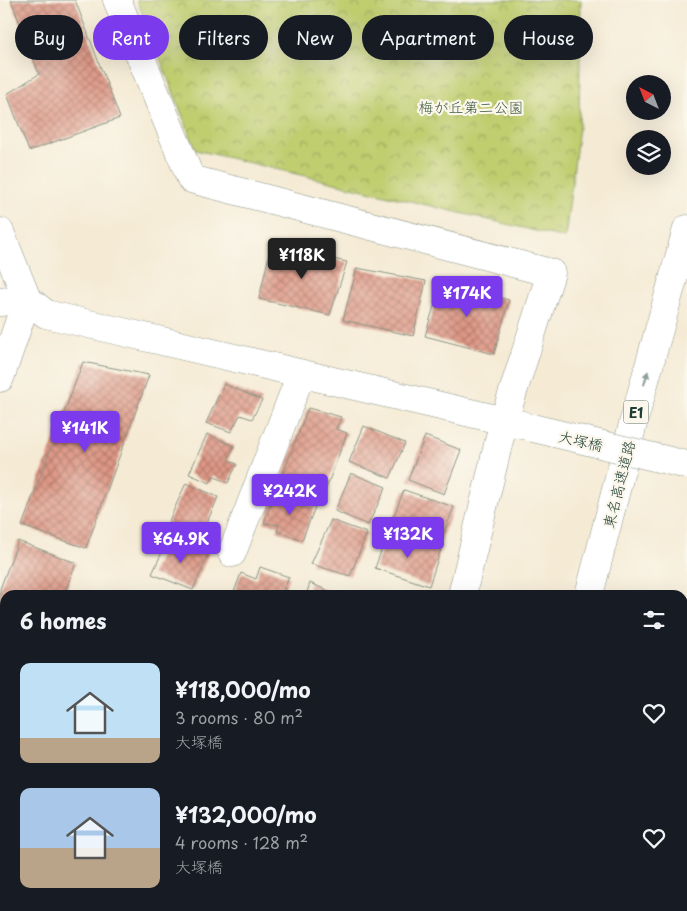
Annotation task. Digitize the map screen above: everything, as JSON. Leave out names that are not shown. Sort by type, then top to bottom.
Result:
[{"type":"main road","points":[[117,0],[190,179],[551,273],[504,420],[463,590]]},
{"type":"main road","name":"東名高速道路","points":[[590,590],[634,420],[687,230]]},
{"type":"main road","points":[[0,232],[27,299],[0,378]]},
{"type":"main road","points":[[0,302],[27,299]]},
{"type":"main road","name":"大塚橋","points":[[27,299],[46,314],[504,420],[687,465]]},
{"type":"main road","points":[[232,553],[301,374]]},
{"type":"main road","points":[[578,590],[634,420]]},
{"type":"green space","name":"梅が丘第二公園","points":[[137,0],[581,0],[581,15],[504,15],[504,60],[580,60],[579,127],[565,238],[196,150],[161,60],[169,60],[169,15],[143,15]]},
{"type":"building","points":[[11,0],[75,0],[81,15],[17,15]]},
{"type":"building","points":[[83,21],[93,47],[93,60],[98,60],[120,118],[29,151],[7,94],[39,74],[34,60],[83,60]]},
{"type":"building","points":[[271,246],[347,262],[330,315],[259,299]]},
{"type":"building","points":[[357,268],[426,281],[413,336],[343,320]]},
{"type":"building","points":[[441,283],[509,300],[494,354],[425,336]]},
{"type":"building","points":[[83,362],[149,375],[86,548],[22,526]]},
{"type":"building","points":[[224,384],[262,400],[252,419],[240,415],[231,432],[206,423]]},
{"type":"building","points":[[308,408],[341,417],[336,429],[347,433],[321,502],[302,498],[283,474]]},
{"type":"building","points":[[364,426],[405,443],[390,478],[349,462]]},
{"type":"building","points":[[207,434],[234,446],[228,460],[237,464],[228,483],[213,476],[210,483],[189,474]]},
{"type":"building","points":[[425,436],[461,450],[444,494],[408,480]]},
{"type":"building","points":[[351,473],[386,487],[368,525],[335,511]]},
{"type":"building","points":[[186,483],[218,497],[200,539],[167,525]]},
{"type":"building","points":[[404,490],[454,507],[440,543],[391,523]]},
{"type":"building","points":[[275,493],[315,507],[302,540],[277,531],[279,525],[264,523]]},
{"type":"building","points":[[331,520],[367,533],[350,576],[311,564]]},
{"type":"building","points":[[388,532],[441,549],[429,586],[375,568]]},
{"type":"building","points":[[168,539],[209,553],[193,590],[152,574]]},
{"type":"building","points":[[18,541],[76,563],[66,590],[0,589]]},
{"type":"building","points":[[260,567],[289,577],[284,590],[235,590],[241,573],[256,579]]},
{"type":"building","points":[[310,583],[326,590],[308,590]]}]
